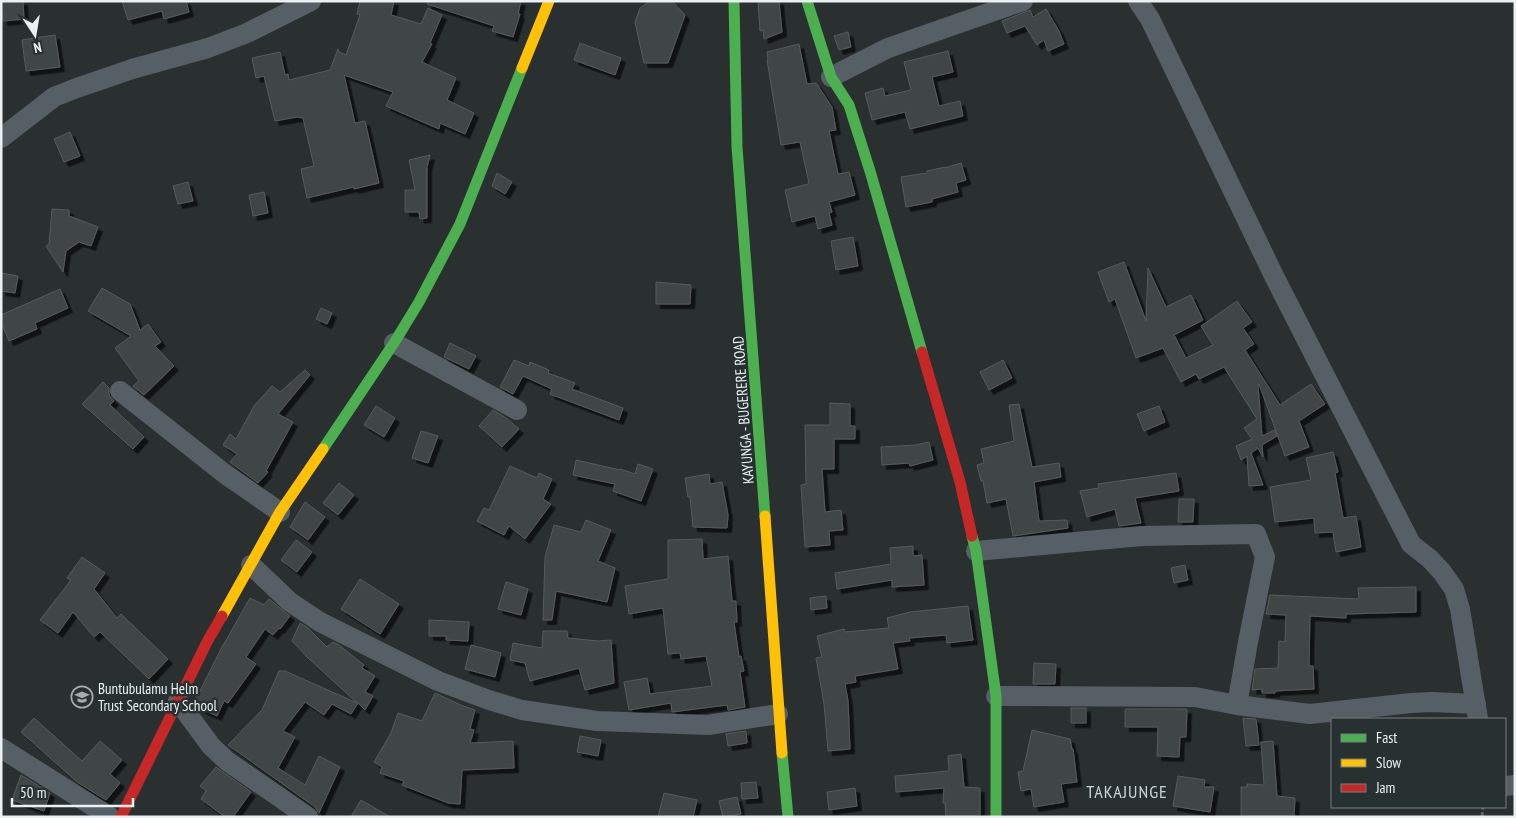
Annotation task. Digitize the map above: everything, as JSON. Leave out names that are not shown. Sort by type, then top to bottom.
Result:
[{"type":"street","points":[[1,138],[54,97],[132,69],[208,48],[247,33],[311,1]]},
{"type":"street","points":[[121,817],[207,642],[280,512],[394,343],[419,302],[460,224],[549,1]]},
{"type":"street","name":"KAYUNGA - BUGERERE ROAD","points":[[734,1],[738,147],[778,714],[788,817]]},
{"type":"street","points":[[807,1],[831,77],[849,105],[870,171],[960,482],[976,551],[996,696],[996,817]]},
{"type":"street","points":[[831,77],[888,48],[1023,1]]},
{"type":"street","points":[[996,696],[1195,697],[1237,705],[1310,714],[1432,702],[1477,712],[1460,609],[1454,589],[1442,572],[1411,544],[1274,276],[1150,19],[1138,1]]},
{"type":"street","points":[[394,343],[517,410]]},
{"type":"street","points":[[120,391],[226,474],[280,512]]},
{"type":"street","points":[[976,551],[1142,536],[1256,534],[1265,556],[1237,705]]},
{"type":"street","points":[[251,566],[290,602],[320,622],[438,680],[489,700],[522,710],[597,721],[708,725],[778,714]]},
{"type":"street","points":[[178,701],[216,751],[308,817]]},
{"type":"street","points":[[1,748],[110,817]]},
{"type":"building","points":[[1,1],[23,1],[24,19],[3,21]]},
{"type":"building","points":[[122,1],[186,1],[189,12],[164,19],[162,11],[128,20]]},
{"type":"building","points":[[360,1],[394,1],[391,15],[421,24],[428,8],[442,15],[430,43],[432,44],[422,62],[456,78],[447,100],[474,113],[465,134],[440,123],[439,129],[386,106],[393,92],[344,75],[355,123],[365,121],[379,183],[307,198],[301,169],[314,166],[303,118],[297,117],[275,121],[264,76],[256,78],[252,58],[280,52],[285,75],[288,74],[289,80],[330,70],[338,49],[339,52],[346,55],[360,15],[357,14]]},
{"type":"building","points":[[428,1],[521,1],[518,14],[520,14],[513,37],[492,31],[494,26],[427,4]]},
{"type":"building","points":[[650,1],[672,1],[685,15],[668,63],[644,63],[635,22],[640,8]]},
{"type":"building","points":[[758,1],[779,1],[782,32],[764,39],[763,30],[760,31]]},
{"type":"building","points":[[1046,9],[1064,44],[1048,51],[1044,40],[1037,45],[1025,26],[1007,33],[1002,21],[1030,10],[1033,17]]},
{"type":"building","points":[[848,32],[851,47],[839,50],[834,36]]},
{"type":"building","points":[[55,35],[60,67],[26,71],[22,40]]},
{"type":"building","points":[[580,43],[621,58],[615,75],[574,60]]},
{"type":"building","points":[[799,44],[807,84],[816,83],[832,107],[836,130],[829,131],[838,174],[849,172],[855,195],[829,202],[832,212],[829,213],[832,225],[818,229],[815,216],[792,222],[785,190],[809,183],[800,142],[781,145],[767,60],[767,52]]},
{"type":"building","points":[[948,51],[953,72],[932,77],[939,106],[960,101],[963,116],[910,129],[905,112],[872,120],[865,93],[883,88],[885,96],[911,90],[904,62]]},
{"type":"building","points":[[70,132],[80,156],[64,162],[54,139]]},
{"type":"building","points":[[430,155],[427,167],[427,218],[420,219],[419,212],[405,212],[405,190],[415,190],[409,160]]},
{"type":"building","points":[[961,163],[966,180],[956,183],[958,192],[932,199],[932,202],[906,207],[901,177],[927,173],[927,171]]},
{"type":"building","points":[[497,173],[512,182],[505,194],[492,186]]},
{"type":"building","points":[[188,182],[193,201],[178,204],[173,186]]},
{"type":"building","points":[[264,192],[268,213],[253,216],[249,195]]},
{"type":"building","points":[[52,209],[69,210],[69,216],[98,227],[91,246],[79,242],[66,251],[63,272],[46,246],[49,244]]},
{"type":"building","points":[[853,237],[858,266],[836,270],[831,241]]},
{"type":"building","points":[[1124,262],[1146,321],[1148,268],[1166,307],[1191,295],[1203,320],[1174,335],[1186,358],[1213,345],[1201,326],[1237,301],[1252,322],[1243,328],[1254,344],[1245,350],[1280,405],[1311,384],[1325,404],[1299,421],[1309,447],[1285,456],[1258,385],[1262,436],[1275,430],[1277,436],[1262,445],[1263,457],[1258,448],[1251,453],[1263,485],[1249,486],[1247,456],[1241,460],[1236,446],[1252,439],[1244,428],[1257,419],[1224,367],[1199,379],[1196,374],[1181,382],[1163,348],[1136,358],[1115,299],[1109,302],[1098,272]]},
{"type":"building","points":[[1,273],[18,276],[15,293],[1,291]]},
{"type":"building","points":[[656,282],[691,285],[690,304],[656,304]]},
{"type":"building","points":[[102,288],[130,304],[140,330],[148,324],[161,342],[155,346],[174,366],[144,395],[133,386],[139,381],[115,348],[131,336],[88,311]]},
{"type":"building","points":[[60,289],[68,308],[35,323],[37,329],[9,341],[1,322],[1,315]]},
{"type":"building","points":[[321,308],[332,313],[327,324],[316,319]]},
{"type":"building","points":[[450,343],[476,356],[469,369],[444,357]]},
{"type":"building","points":[[514,360],[529,366],[530,362],[549,370],[548,373],[575,383],[572,389],[623,408],[619,420],[550,394],[552,389],[523,376],[513,394],[500,387]]},
{"type":"building","points":[[1003,360],[1012,378],[989,390],[980,372]]},
{"type":"building","points":[[305,370],[310,375],[278,414],[293,422],[266,471],[268,472],[258,483],[230,462],[237,454],[223,445],[230,434],[236,439],[254,406],[272,386],[280,392]]},
{"type":"building","points":[[103,382],[109,388],[109,395],[114,401],[110,405],[144,437],[133,449],[82,404]]},
{"type":"building","points":[[830,403],[850,404],[850,426],[855,426],[855,439],[834,439],[834,469],[822,469],[825,512],[841,510],[843,530],[829,531],[830,545],[805,547],[801,485],[806,484],[805,425],[830,425]]},
{"type":"building","points":[[1019,404],[1032,467],[1059,463],[1061,477],[1034,482],[1039,521],[1067,520],[1068,528],[1013,536],[1006,499],[987,503],[983,481],[981,481],[977,465],[984,463],[981,449],[1014,441],[1009,405]]},
{"type":"building","points":[[376,406],[395,418],[384,437],[364,425]]},
{"type":"building","points":[[1159,406],[1165,422],[1144,431],[1137,414]]},
{"type":"building","points":[[493,410],[519,429],[502,447],[479,426]]},
{"type":"building","points":[[421,431],[438,436],[428,463],[412,458]]},
{"type":"building","points":[[929,442],[933,460],[910,466],[909,463],[882,465],[881,447],[916,445]]},
{"type":"building","points":[[1333,452],[1338,472],[1335,473],[1343,518],[1356,516],[1361,547],[1336,552],[1333,532],[1315,533],[1314,518],[1275,522],[1270,487],[1311,480],[1306,458]]},
{"type":"building","points":[[576,460],[635,474],[638,464],[653,469],[641,501],[613,491],[615,484],[573,475]]},
{"type":"building","points":[[510,466],[537,478],[539,473],[552,479],[543,499],[551,504],[525,539],[509,526],[504,535],[477,521],[484,508],[489,510]]},
{"type":"building","points":[[1176,473],[1179,491],[1135,498],[1141,523],[1119,526],[1115,509],[1087,517],[1080,491],[1099,488],[1098,484]]},
{"type":"building","points":[[709,474],[710,484],[722,482],[728,515],[727,528],[693,527],[690,497],[688,497],[685,478]]},
{"type":"building","points":[[339,483],[354,495],[338,515],[323,503]]},
{"type":"building","points":[[1179,499],[1194,499],[1193,522],[1178,522]]},
{"type":"building","points":[[305,502],[325,517],[308,540],[290,527]]},
{"type":"building","points":[[586,520],[611,530],[598,561],[615,568],[607,602],[556,591],[552,620],[543,620],[545,557],[554,525],[581,532]]},
{"type":"building","points":[[702,539],[703,559],[728,556],[732,601],[736,601],[737,622],[734,622],[739,657],[741,656],[744,671],[740,672],[745,707],[728,710],[727,705],[672,712],[671,703],[629,710],[624,682],[647,678],[650,694],[712,686],[706,656],[681,659],[680,653],[668,654],[663,608],[629,614],[625,586],[668,579],[668,540]]},
{"type":"building","points":[[296,540],[312,552],[297,572],[281,560]]},
{"type":"building","points":[[913,546],[913,556],[922,555],[924,585],[892,587],[892,580],[837,589],[835,573],[891,564],[890,548]]},
{"type":"building","points":[[82,557],[105,573],[94,589],[117,618],[121,614],[168,659],[149,679],[100,632],[94,637],[73,612],[58,633],[40,620],[71,580],[67,578]]},
{"type":"building","points":[[1185,565],[1188,580],[1174,583],[1171,568]]},
{"type":"building","points":[[360,579],[399,604],[380,634],[341,609]]},
{"type":"building","points":[[506,582],[528,589],[521,615],[498,609]]},
{"type":"building","points":[[1416,587],[1416,612],[1346,614],[1346,618],[1310,616],[1309,666],[1313,666],[1314,689],[1275,691],[1275,693],[1262,693],[1262,689],[1252,690],[1255,669],[1278,668],[1279,641],[1285,642],[1286,615],[1266,614],[1270,595],[1359,599],[1358,588]]},
{"type":"building","points":[[826,596],[827,608],[811,610],[810,598]]},
{"type":"building","points":[[250,598],[264,605],[269,599],[290,616],[273,635],[265,629],[246,657],[256,664],[228,703],[224,701],[217,716],[197,707],[194,703],[221,649]]},
{"type":"building","points":[[968,606],[973,640],[947,643],[946,635],[909,638],[910,641],[893,643],[898,669],[855,676],[856,682],[845,684],[848,701],[850,749],[828,751],[824,704],[816,658],[822,657],[817,636],[844,629],[845,632],[889,628],[887,618],[910,612]]},
{"type":"building","points":[[429,620],[469,622],[468,641],[446,640],[446,636],[429,636]]},
{"type":"building","points":[[300,623],[308,628],[327,647],[333,642],[339,645],[364,665],[362,668],[375,676],[365,692],[373,696],[365,710],[358,703],[351,714],[332,704],[324,715],[305,702],[283,731],[295,737],[278,768],[305,785],[319,756],[340,767],[319,813],[315,807],[228,745],[262,710],[279,671],[285,671],[357,703],[292,641]]},
{"type":"building","points":[[543,631],[567,631],[568,638],[598,641],[611,640],[614,683],[585,690],[579,668],[530,681],[525,663],[510,660],[513,643],[542,648]]},
{"type":"building","points":[[471,645],[501,653],[495,677],[465,669]]},
{"type":"building","points":[[1034,663],[1056,664],[1055,684],[1033,684]]},
{"type":"building","points":[[435,693],[475,710],[470,729],[474,730],[470,743],[513,741],[514,768],[462,770],[460,804],[448,803],[402,785],[404,781],[380,773],[382,767],[374,762],[391,733],[398,713],[422,721]]},
{"type":"building","points":[[1071,708],[1086,708],[1086,723],[1071,723]]},
{"type":"building","points":[[1125,709],[1187,709],[1186,737],[1180,737],[1179,757],[1157,756],[1158,727],[1125,727]]},
{"type":"building","points":[[34,718],[82,761],[100,741],[122,760],[110,774],[120,783],[106,800],[77,782],[21,732]]},
{"type":"building","points":[[1243,718],[1256,719],[1259,745],[1246,746]]},
{"type":"building","points":[[1032,730],[1070,739],[1077,782],[1061,784],[1064,802],[1034,807],[1031,789],[1021,791],[1018,772],[1023,771]]},
{"type":"building","points":[[746,731],[747,743],[728,746],[726,734]]},
{"type":"building","points":[[580,736],[601,740],[598,756],[577,752]]},
{"type":"building","points":[[1273,741],[1277,796],[1295,798],[1294,817],[1241,817],[1241,787],[1247,787],[1247,784],[1264,785],[1261,742]]},
{"type":"building","points":[[961,754],[964,787],[980,788],[980,817],[946,817],[945,803],[943,803],[944,788],[896,792],[895,776],[949,771],[948,756]]},
{"type":"building","points":[[216,767],[251,792],[233,817],[225,817],[201,799],[206,791],[200,786]]},
{"type":"building","points":[[21,775],[50,793],[44,811],[12,800]]},
{"type":"building","points":[[1178,776],[1205,780],[1204,787],[1214,787],[1210,812],[1173,806]]},
{"type":"building","points":[[756,782],[758,798],[742,799],[741,783]]},
{"type":"building","points":[[855,788],[857,806],[829,810],[827,792]]},
{"type":"building","points":[[664,793],[697,800],[693,817],[658,817]]},
{"type":"building","points":[[737,797],[741,814],[723,817],[719,801]]},
{"type":"building","points":[[361,800],[390,817],[351,817]]},
{"type":"traffic: fast","points":[[734,1],[737,147],[765,516]]},
{"type":"traffic: fast","points":[[807,1],[831,77],[849,105],[922,352]]},
{"type":"traffic: fast","points":[[323,449],[419,302],[460,224],[522,68]]},
{"type":"traffic: fast","points":[[972,536],[976,551],[996,696],[996,817]]},
{"type":"traffic: fast","points":[[782,753],[788,817]]},
{"type":"traffic: slow","points":[[522,68],[549,1]]},
{"type":"traffic: slow","points":[[222,616],[280,512],[323,449]]},
{"type":"traffic: slow","points":[[765,516],[782,753]]},
{"type":"traffic: jam","points":[[922,352],[960,482],[972,536]]},
{"type":"traffic: jam","points":[[121,817],[207,642],[222,616]]},
{"type":"place","name":"Buntubulamu Helm Trust Secondary School","points":[[82,697]]},
{"type":"district","name":"TAKAJUNGE","points":[[1127,791]]}]
